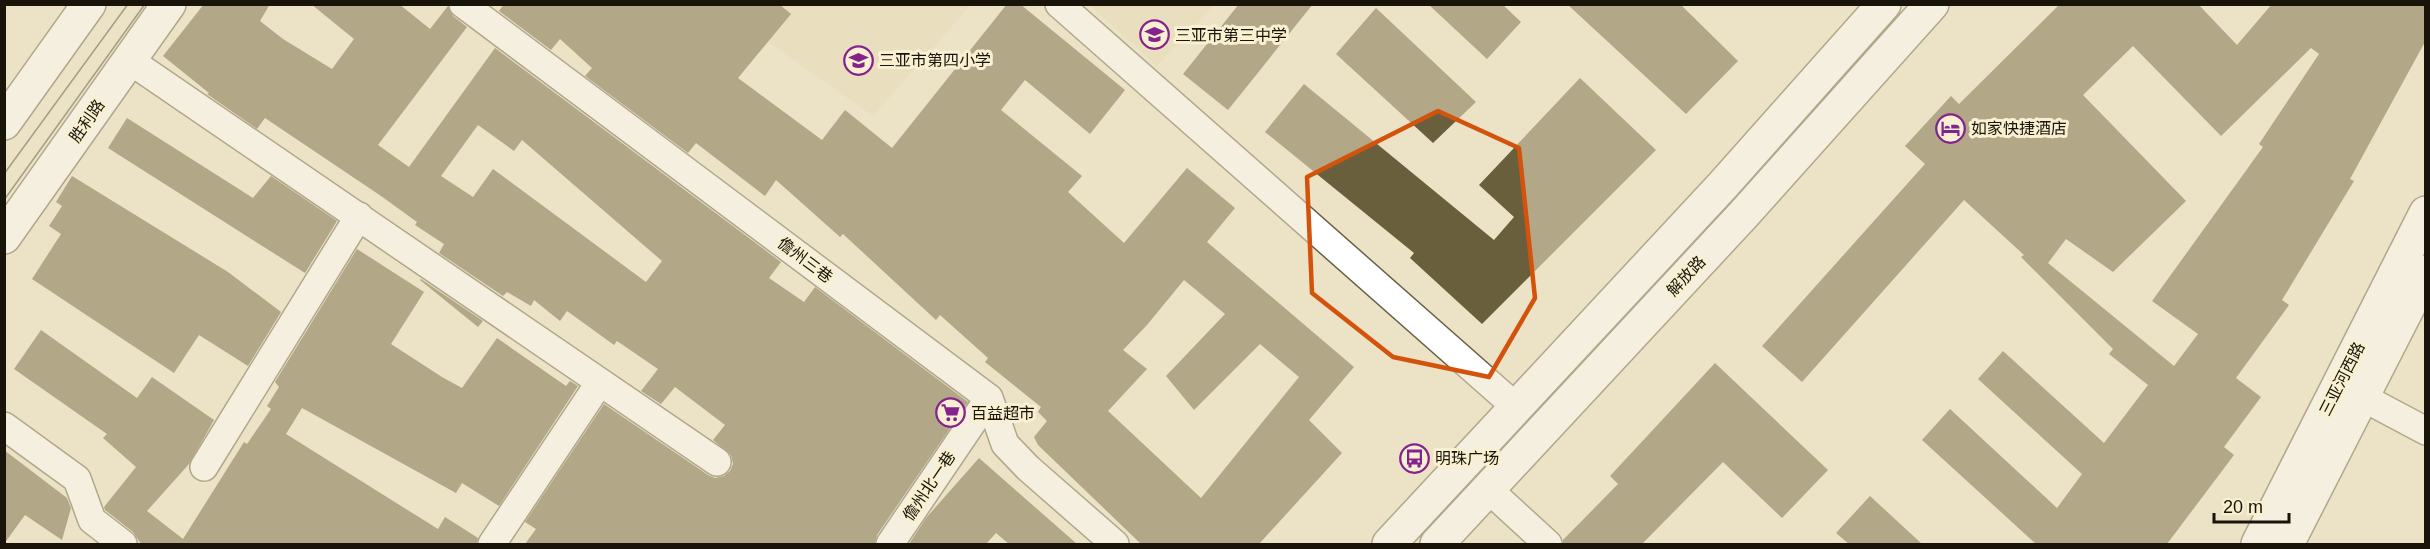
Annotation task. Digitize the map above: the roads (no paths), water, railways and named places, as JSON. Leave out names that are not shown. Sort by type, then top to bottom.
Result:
[{"type":"main road","points":[[4,123],[89,4]]},
{"type":"main road","name":"胜利路","points":[[4,237],[169,4]]},
{"type":"main road","points":[[1389,544],[1723,185],[1884,4]]},
{"type":"main road","name":"解放路","points":[[1437,544],[1736,223],[1932,4]]},
{"type":"main road","name":"三亚河西路","points":[[2258,544],[2426,213]]},
{"type":"main road","name":"三亚河西路","points":[[2287,544],[2426,272]]},
{"type":"street","name":"儋州三巷","points":[[463,4],[989,398]]},
{"type":"street","points":[[1059,4],[1516,407]]},
{"type":"street","points":[[129,60],[717,462]]},
{"type":"street","points":[[204,467],[359,216]]},
{"type":"street","points":[[492,544],[600,382]]},
{"type":"street","points":[[2362,397],[2426,431]]},
{"type":"street","points":[[989,398],[1005,444],[1028,468],[1115,544]]},
{"type":"street","name":"儋州北一巷","points":[[890,544],[989,398]]},
{"type":"street","points":[[4,426],[76,479],[92,520],[123,544]]},
{"type":"street","points":[[1488,489],[1548,544]]},
{"type":"tram line","points":[[4,174],[128,4]]},
{"type":"tram line","points":[[4,200],[145,4]]},
{"type":"place","name":"三亚市第三中学","points":[[1154,35]]},
{"type":"place","name":"三亚市第四小学","points":[[858,60]]},
{"type":"place","name":"如家快捷酒店","points":[[1950,128]]},
{"type":"place","name":"百益超市","points":[[950,413]]},
{"type":"place","name":"明珠广场","points":[[1414,458]]}]
